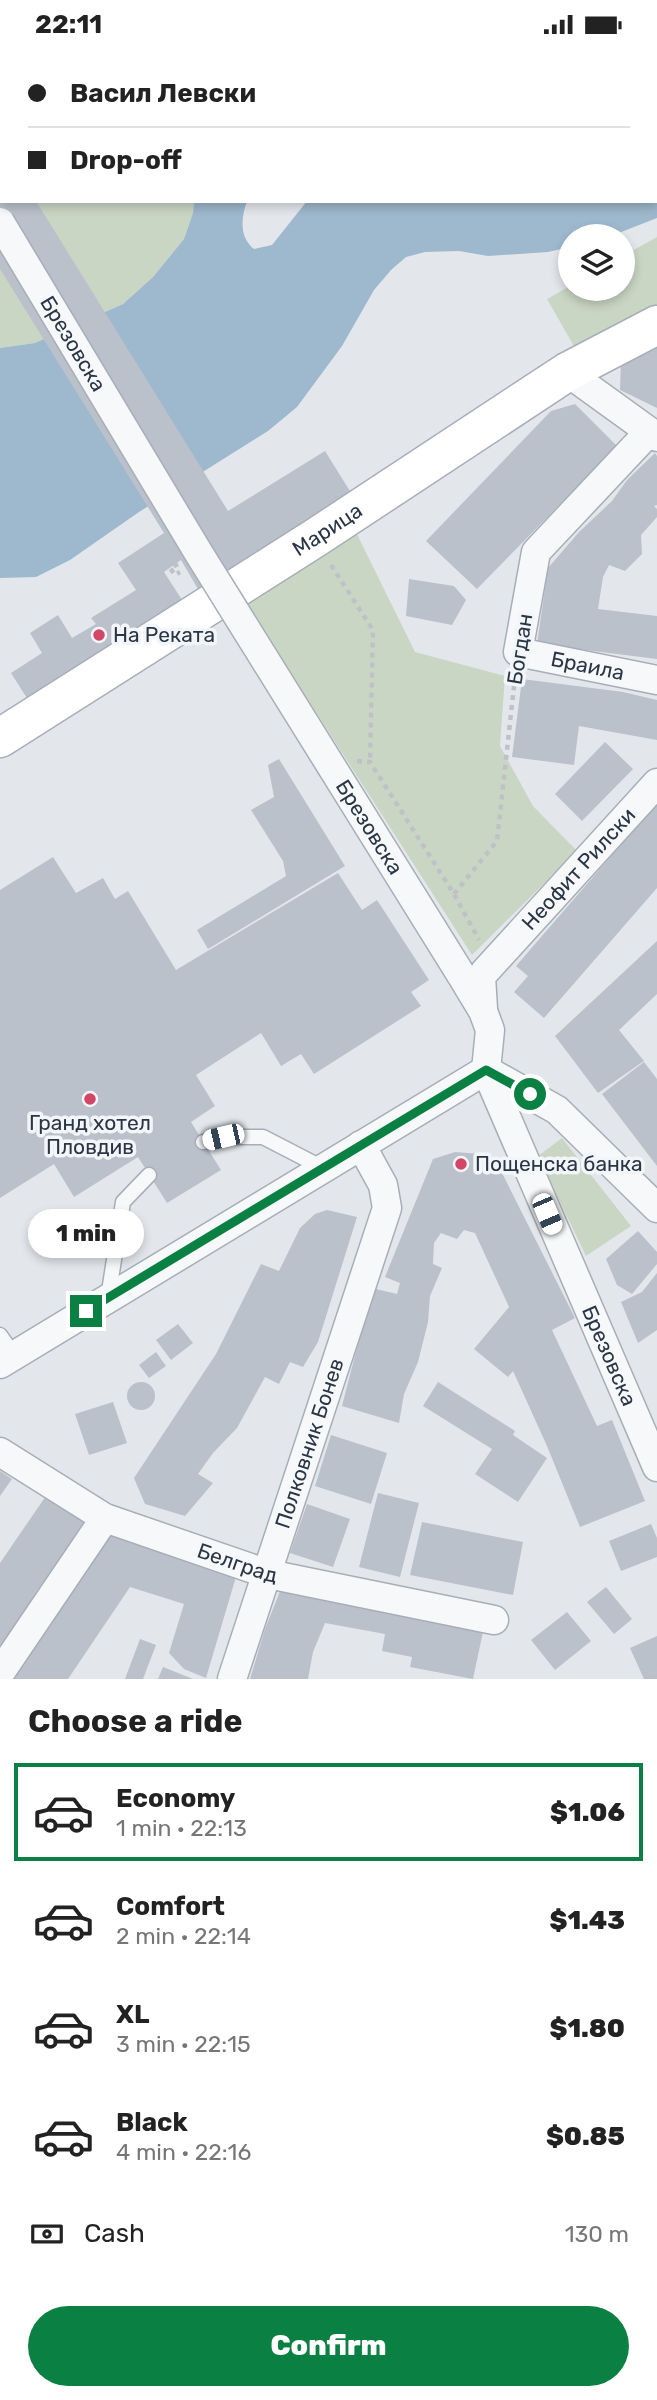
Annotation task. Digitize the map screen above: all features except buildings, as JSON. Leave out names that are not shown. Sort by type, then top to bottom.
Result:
[{"type":"street","name":"Брезовска","points":[[0,222],[205,563],[483,1011],[490,1030],[486,1070],[657,1467]]},
{"type":"street","name":"Марица","points":[[0,738],[315,538],[566,372],[657,325]]},
{"type":"street","points":[[566,372],[652,435]]},
{"type":"street","name":"Богдан","points":[[518,653],[536,551],[652,435]]},
{"type":"street","name":"Браила","points":[[518,653],[657,680]]},
{"type":"street","name":"Неофит Рилски","points":[[483,1011],[481,976],[657,783]]},
{"type":"street","points":[[4,1351],[108,1298],[486,1070],[557,1110],[655,1203]]},
{"type":"street","name":"Полковник Бонев","points":[[232,1679],[387,1208],[383,1185],[361,1145]]},
{"type":"street","name":"Белград","points":[[0,1452],[105,1518],[268,1574],[494,1620]]},
{"type":"street","points":[[0,1674],[105,1518]]},
{"type":"lane","points":[[203,1142],[223,1137],[263,1137],[323,1168]]},
{"type":"lane","points":[[108,1298],[123,1202],[149,1175]]},
{"type":"path","points":[[315,538],[373,630],[370,762]]},
{"type":"path","name":"Богдан","points":[[454,894],[497,841],[518,653]]},
{"type":"green space","points":[[0,203],[194,203],[184,239],[153,277],[123,304],[35,343],[0,348]]},
{"type":"green space","points":[[657,237],[657,305],[575,348],[547,299],[558,293],[558,301],[635,301],[635,249]]},
{"type":"green space","points":[[351,522],[415,652],[505,676],[500,746],[533,806],[577,851],[472,955],[240,594]]},
{"type":"green space","points":[[562,1138],[631,1226],[586,1256],[538,1156]]},
{"type":"water","points":[[194,203],[246,203],[243,227],[246,239],[254,249],[272,245],[305,203],[657,203],[657,218],[635,227],[635,224],[558,224],[558,250],[548,252],[488,256],[459,251],[425,252],[406,257],[374,290],[342,346],[297,407],[268,431],[139,512],[70,560],[36,577],[0,578],[0,348],[35,343],[123,304],[153,277],[184,239]]},
{"type":"place","name":"На Реката","points":[[99,635]]},
{"type":"place","name":"Гранд хотел Пловдив","points":[[90,1099]]},
{"type":"place","name":"Пощенска банка","points":[[461,1164]]},
{"type":"route","points":[[86,1311],[486,1070],[530,1094]]}]
